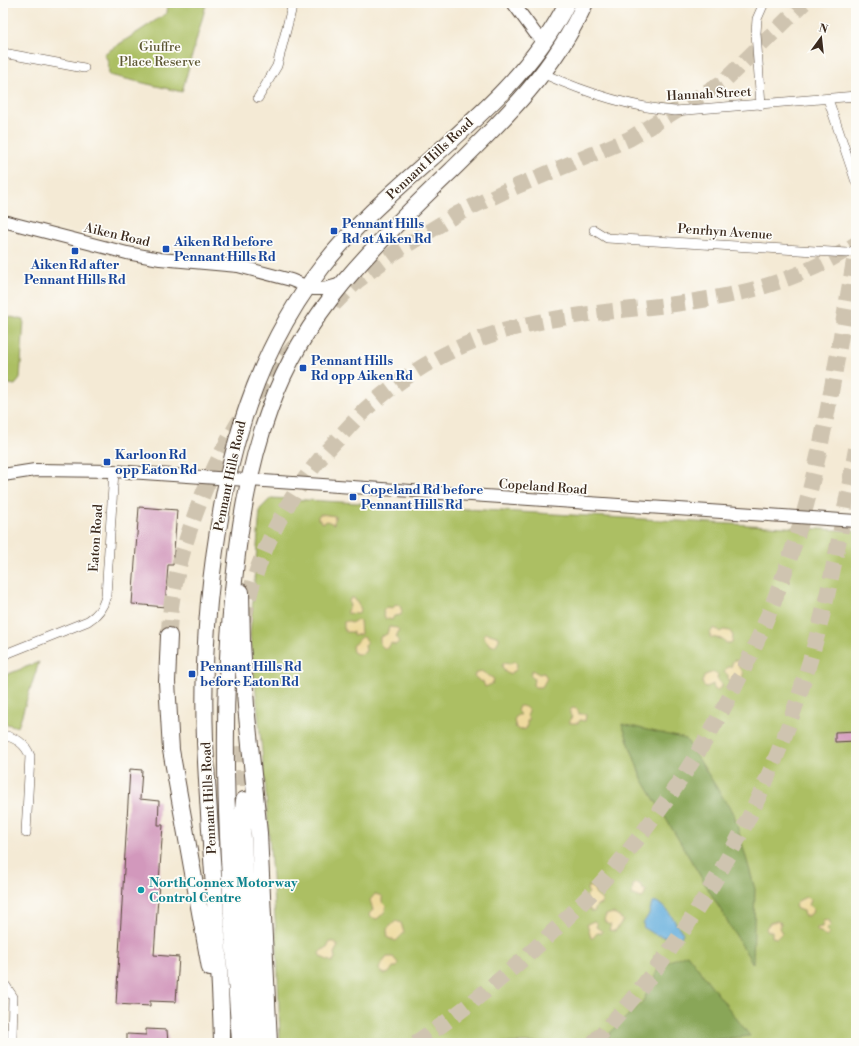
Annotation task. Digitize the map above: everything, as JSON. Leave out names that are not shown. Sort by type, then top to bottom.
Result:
[{"type":"highway","name":"Pennant Hills Road","points":[[222,1043],[205,738],[205,676],[214,557],[228,479],[240,427],[254,385],[278,335],[306,288],[331,256],[363,220],[504,91],[530,61],[567,3]]},
{"type":"highway","name":"Pennant Hills Road","points":[[240,1043],[228,847],[225,737],[227,653],[240,524],[257,445],[271,405],[291,362],[317,319],[342,284],[392,228],[496,127],[544,74],[572,30],[585,3]]},
{"type":"highway","points":[[240,524],[242,643],[259,832],[269,1043]]},
{"type":"highway","points":[[170,636],[167,682],[171,750],[206,950],[220,1012]]},
{"type":"highway","points":[[244,800],[242,820],[254,1043]]},
{"type":"main road","points":[[513,3],[535,33],[544,41]]},
{"type":"main road","name":"Aiken Road","points":[[3,221],[127,254],[160,259],[238,266],[291,280],[306,288],[323,289],[342,284]]},
{"type":"main road","points":[[3,475],[35,470],[114,471],[228,479]]},
{"type":"main road","name":"Copeland Road","points":[[228,479],[856,521]]},
{"type":"street","points":[[258,98],[277,66],[293,3]]},
{"type":"street","points":[[760,105],[756,33],[757,19],[764,3]]},
{"type":"street","points":[[3,52],[84,68]]},
{"type":"street","name":"Hannah Street","points":[[544,74],[567,83],[655,109],[675,111],[856,96]]},
{"type":"street","points":[[828,99],[856,182]]},
{"type":"street","name":"Penrhyn Avenue","points":[[594,230],[607,238],[847,252],[856,250]]},
{"type":"street","name":"Eaton Road","points":[[3,655],[88,621],[98,614],[102,608],[106,596],[114,471]]},
{"type":"street","points":[[3,735],[18,740],[27,748],[30,756],[26,833]]},
{"type":"street","points":[[3,982],[13,997],[12,1043]]},
{"type":"green space","name":"Giuffre Place Reserve","points":[[168,3],[206,5],[182,92],[109,75],[108,61],[104,54],[167,13]]},
{"type":"green space","points":[[3,315],[24,320],[20,379],[15,385],[3,383]]},
{"type":"green space","points":[[271,498],[856,531],[856,1043],[280,1043],[277,946],[265,781],[250,635],[260,509]]},
{"type":"green space","points":[[39,662],[18,727],[3,723],[3,676]]},
{"type":"green space","points":[[622,724],[686,739],[734,815],[755,889],[753,964],[641,777]]},
{"type":"green space","points":[[687,954],[750,1036],[687,1043],[605,1043],[610,1033],[643,1001],[660,965]]},
{"type":"sand","points":[[321,514],[335,516],[334,524],[327,521],[323,523],[318,519],[318,516]]},
{"type":"sand","points":[[351,598],[354,598],[361,609],[358,614],[347,613],[347,610],[350,607],[349,601]]},
{"type":"sand","points":[[396,604],[400,606],[402,611],[401,615],[394,616],[392,620],[385,618],[383,611],[387,607],[393,608]]},
{"type":"sand","points":[[357,620],[360,621],[361,634],[353,636],[353,632],[346,632],[344,629],[344,622],[347,621],[351,623]]},
{"type":"sand","points":[[389,627],[397,628],[399,630],[396,637],[399,642],[395,645],[391,643],[388,648],[384,648],[380,644],[380,637],[387,634]]},
{"type":"sand","points":[[714,628],[721,632],[723,630],[730,631],[733,636],[732,643],[726,643],[723,639],[710,637],[710,633]]},
{"type":"sand","points":[[487,633],[499,637],[499,640],[495,646],[490,645],[485,639],[484,634]]},
{"type":"sand","points":[[364,637],[367,641],[365,646],[366,651],[362,654],[357,654],[353,652],[352,646]]},
{"type":"sand","points":[[736,660],[739,662],[739,668],[743,672],[743,676],[740,679],[735,676],[733,681],[730,682],[728,675],[724,672],[727,667],[731,667],[733,661]]},
{"type":"sand","points":[[514,661],[517,664],[516,670],[509,674],[505,672],[502,666],[504,663],[510,664]]},
{"type":"sand","points":[[532,670],[539,674],[544,673],[547,678],[542,687],[535,687],[533,685],[534,679],[530,675]]},
{"type":"sand","points":[[481,671],[494,679],[492,684],[485,687],[483,681],[481,682],[474,676]]},
{"type":"sand","points":[[714,672],[718,675],[717,679],[722,684],[722,687],[717,690],[714,689],[713,684],[707,687],[704,686],[702,682],[705,675]]},
{"type":"sand","points":[[519,706],[525,707],[529,712],[527,716],[530,719],[527,721],[526,729],[519,730],[516,728],[514,720],[517,715],[521,715],[517,711]]},
{"type":"sand","points":[[573,708],[577,709],[579,714],[586,714],[585,721],[580,720],[578,723],[570,723],[570,719],[572,717],[570,710]]},
{"type":"sand","points":[[637,883],[641,885],[642,889],[646,890],[642,898],[632,895],[633,885]]},
{"type":"sand","points":[[588,886],[594,888],[596,895],[602,900],[602,904],[597,905],[594,912],[591,911],[586,904],[588,901],[586,896],[589,893],[587,890]]},
{"type":"sand","points":[[375,894],[382,896],[382,902],[386,906],[385,912],[377,919],[370,917],[369,914],[373,910],[370,900]]},
{"type":"sand","points":[[806,897],[811,900],[809,905],[813,909],[812,913],[808,916],[804,916],[803,911],[797,909],[795,906],[798,901]]},
{"type":"sand","points":[[613,913],[623,920],[615,931],[609,930],[611,925],[607,924],[604,920],[606,915]]},
{"type":"sand","points":[[829,920],[831,925],[827,929],[829,934],[826,937],[821,932],[817,931],[817,928],[822,927],[823,921]]},
{"type":"sand","points":[[396,921],[401,923],[404,933],[396,941],[388,938],[387,929]]},
{"type":"sand","points":[[594,921],[597,924],[596,927],[602,931],[602,933],[597,933],[593,938],[591,938],[587,924]]},
{"type":"sand","points":[[777,921],[781,923],[779,928],[782,933],[777,938],[772,937],[772,931],[767,931],[766,928],[770,923]]},
{"type":"sand","points":[[330,942],[335,942],[338,946],[334,953],[335,958],[332,962],[321,957],[319,953],[327,948]]},
{"type":"sand","points":[[387,957],[393,957],[398,963],[397,967],[393,967],[389,973],[385,974],[380,971],[379,967]]},
{"type":"water","points":[[657,902],[667,910],[683,933],[680,939],[657,935],[644,928],[643,924],[649,914],[652,903]]},
{"type":"building","points":[[139,507],[177,510],[173,565],[168,565],[165,607],[132,604]]},
{"type":"building","points":[[856,731],[856,741],[835,742],[835,732]]},
{"type":"building","name":"NorthConnex Motorway Control Centre","points":[[130,769],[142,770],[140,799],[159,801],[158,825],[163,825],[154,955],[179,957],[176,1002],[150,1001],[150,1006],[116,1004]]},
{"type":"building","points":[[146,1029],[167,1030],[168,1043],[127,1043],[127,1034],[146,1035]]},
{"type":"tunnel","points":[[334,304],[356,282],[394,253],[457,214],[503,192],[629,139],[723,82],[804,3]]},
{"type":"tunnel","points":[[244,621],[256,572],[277,524],[290,501],[320,458],[347,428],[380,397],[412,373],[464,345],[500,332],[526,325],[578,315],[682,303],[727,296],[766,286],[822,264],[856,244]]},
{"type":"tunnel","points":[[415,1043],[460,1012],[489,989],[564,921],[606,877],[648,826],[677,785],[729,698],[752,652],[772,605],[790,558],[805,509],[827,413],[856,250]]},
{"type":"tunnel","points":[[255,396],[266,379],[295,346]]},
{"type":"tunnel","points":[[169,636],[175,582],[182,553],[203,495],[227,442],[240,420]]},
{"type":"tunnel","points":[[593,1043],[630,1002],[664,958],[696,911],[725,863],[751,813],[774,762],[794,710],[825,606],[856,449]]},
{"type":"tunnel","points":[[243,746],[244,800]]},
{"type":"place","name":"Pennant Hills Rd at Aiken Rd","points":[[334,231]]},
{"type":"place","name":"Aiken Rd before Pennant Hills Rd","points":[[166,249]]},
{"type":"place","name":"Aiken Rd after Pennant Hills Rd","points":[[75,251]]},
{"type":"place","name":"Pennant Hills Rd opp Aiken Rd","points":[[303,368]]},
{"type":"place","name":"Karloon Rd opp Eaton Rd","points":[[107,462]]},
{"type":"place","name":"Copeland Rd before Pennant Hills Rd","points":[[353,497]]},
{"type":"place","name":"Pennant Hills Rd before Eaton Rd","points":[[192,674]]},
{"type":"place","name":"NorthConnex Motorway Control Centre","points":[[141,890]]}]
